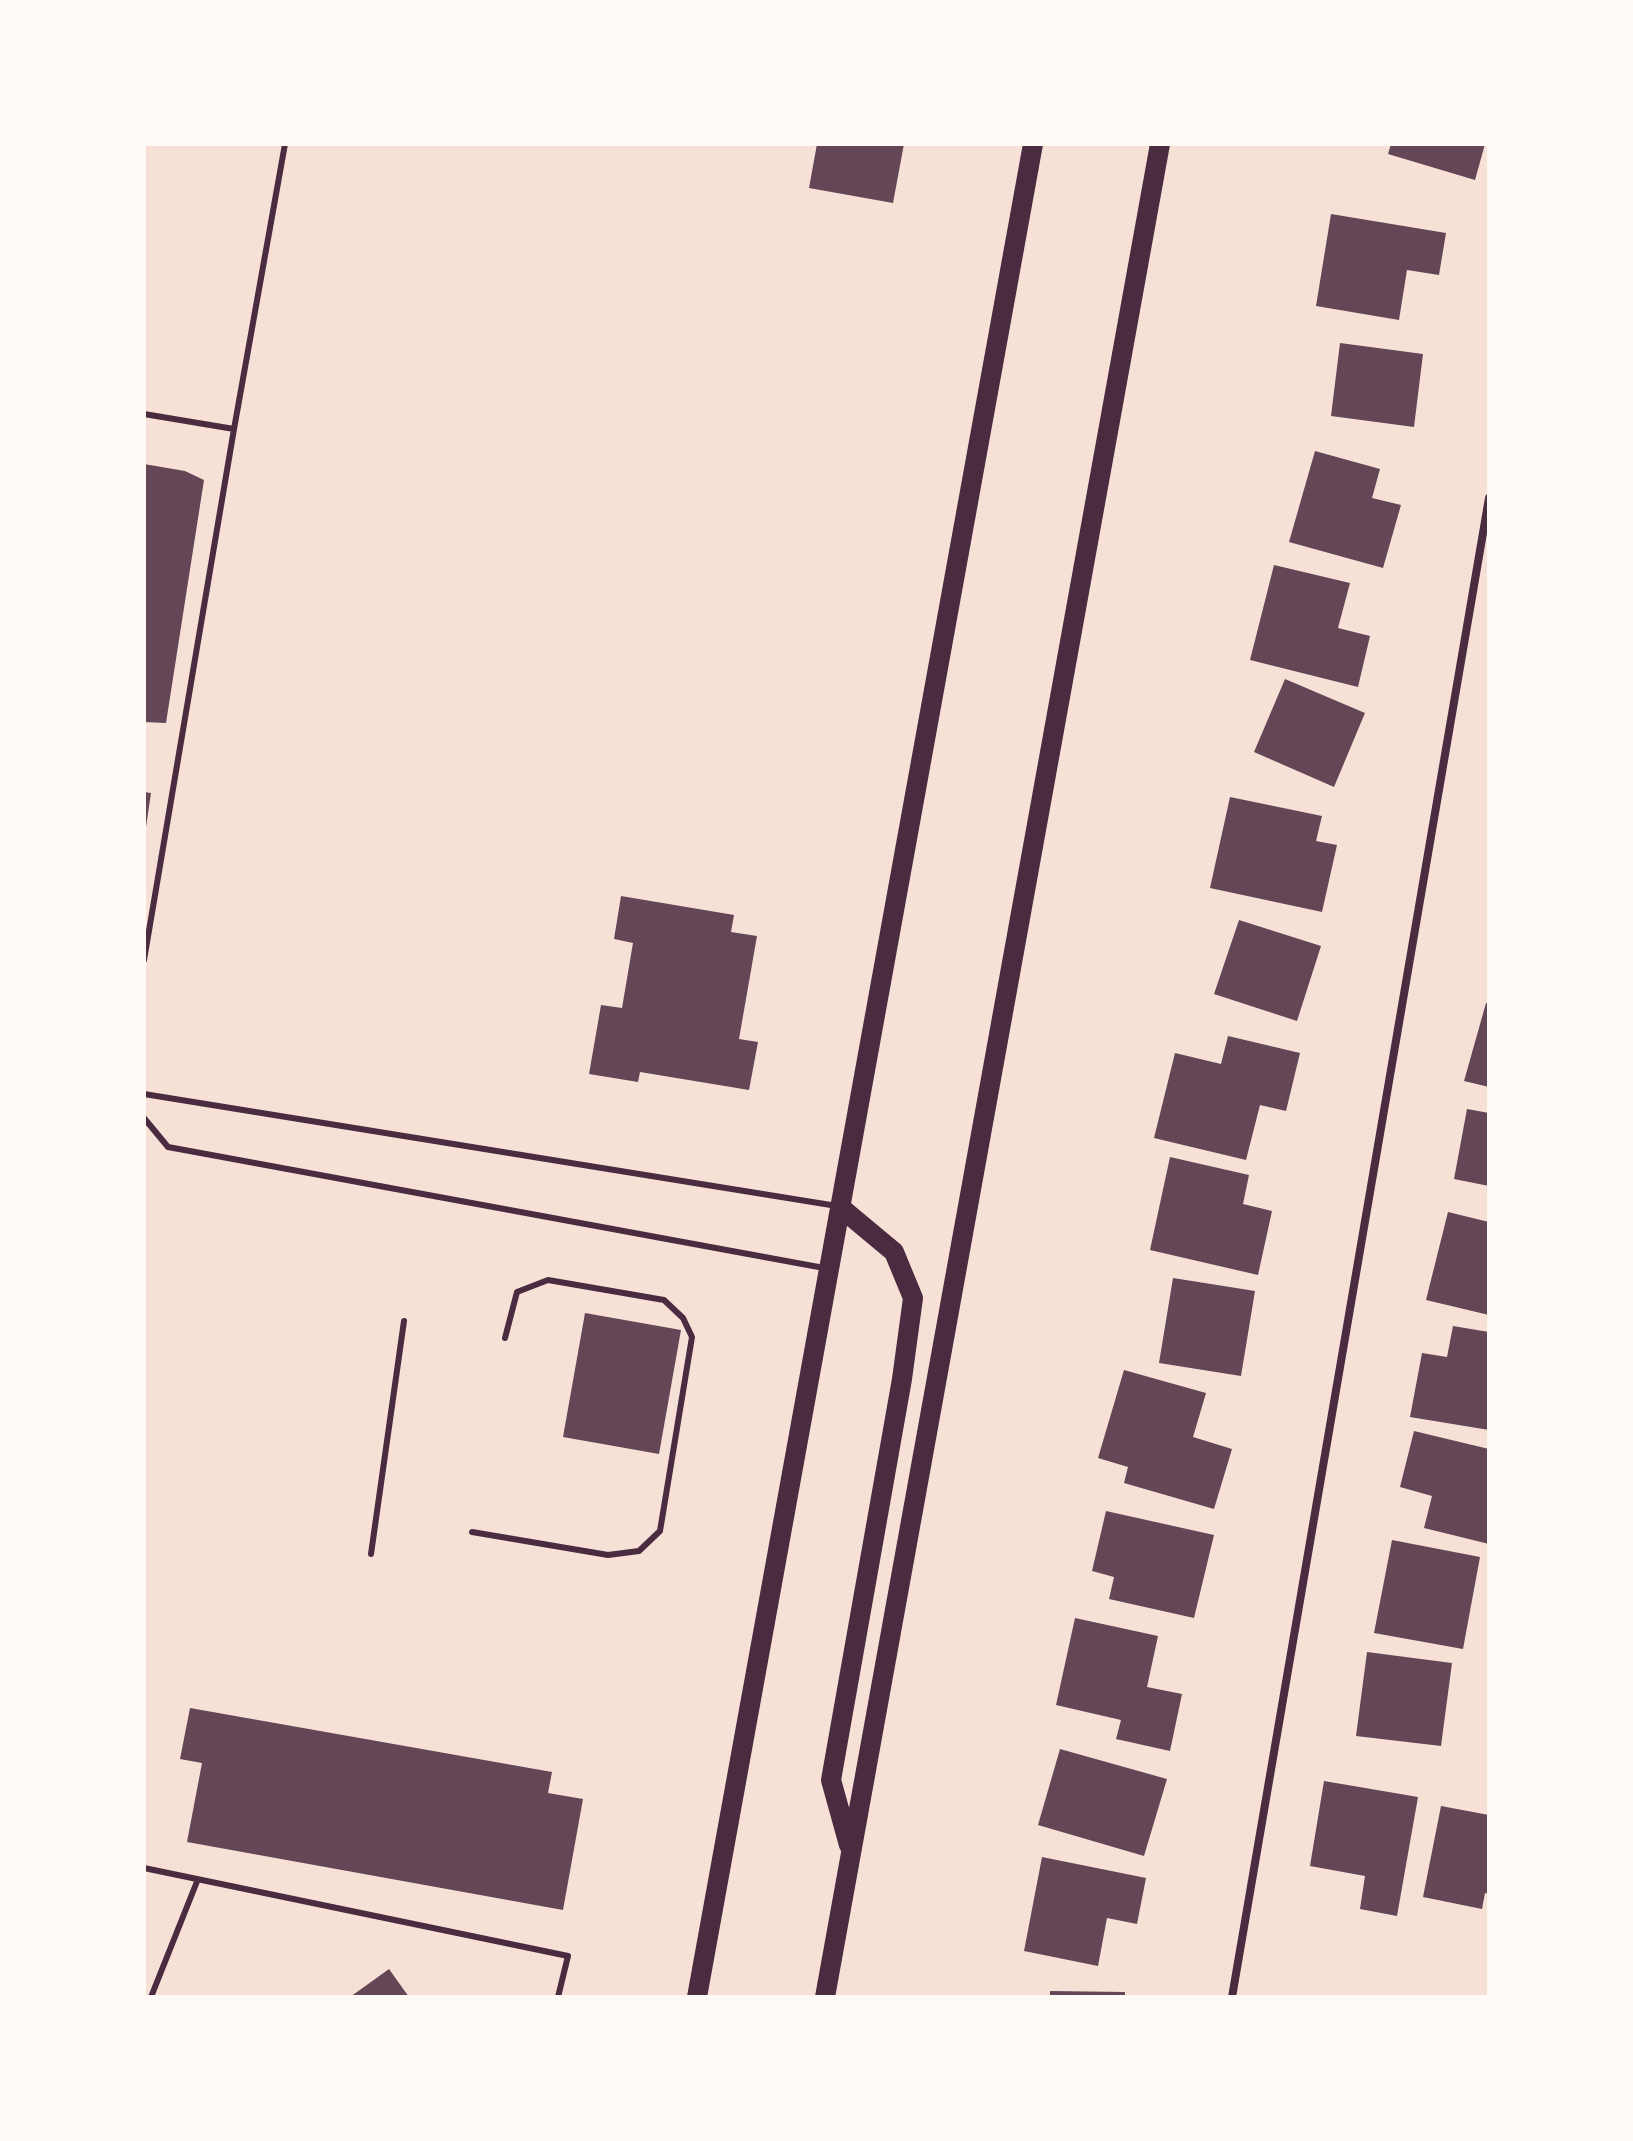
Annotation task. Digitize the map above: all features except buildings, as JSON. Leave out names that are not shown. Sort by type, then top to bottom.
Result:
[{"type":"main road","points":[[697,1997],[1033,144]]},
{"type":"main road","points":[[825,1997],[1160,144]]},
{"type":"main road","points":[[840,1207],[894,1252],[913,1298],[902,1379],[831,1780],[851,1853]]},
{"type":"street","points":[[1232,1997],[1489,498]]},
{"type":"lane","points":[[144,960],[285,144]]},
{"type":"lane","points":[[144,414],[234,429]]},
{"type":"lane","points":[[144,1094],[840,1207]]},
{"type":"lane","points":[[144,1118],[168,1147],[829,1269]]},
{"type":"lane","points":[[472,1532],[608,1555],[639,1551],[660,1531],[692,1337],[683,1318],[664,1300],[548,1280],[517,1292],[505,1338]]},
{"type":"lane","points":[[371,1554],[404,1321]]},
{"type":"lane","points":[[144,1868],[568,1956],[558,1997]]},
{"type":"lane","points":[[151,1997],[198,1879]]}]
